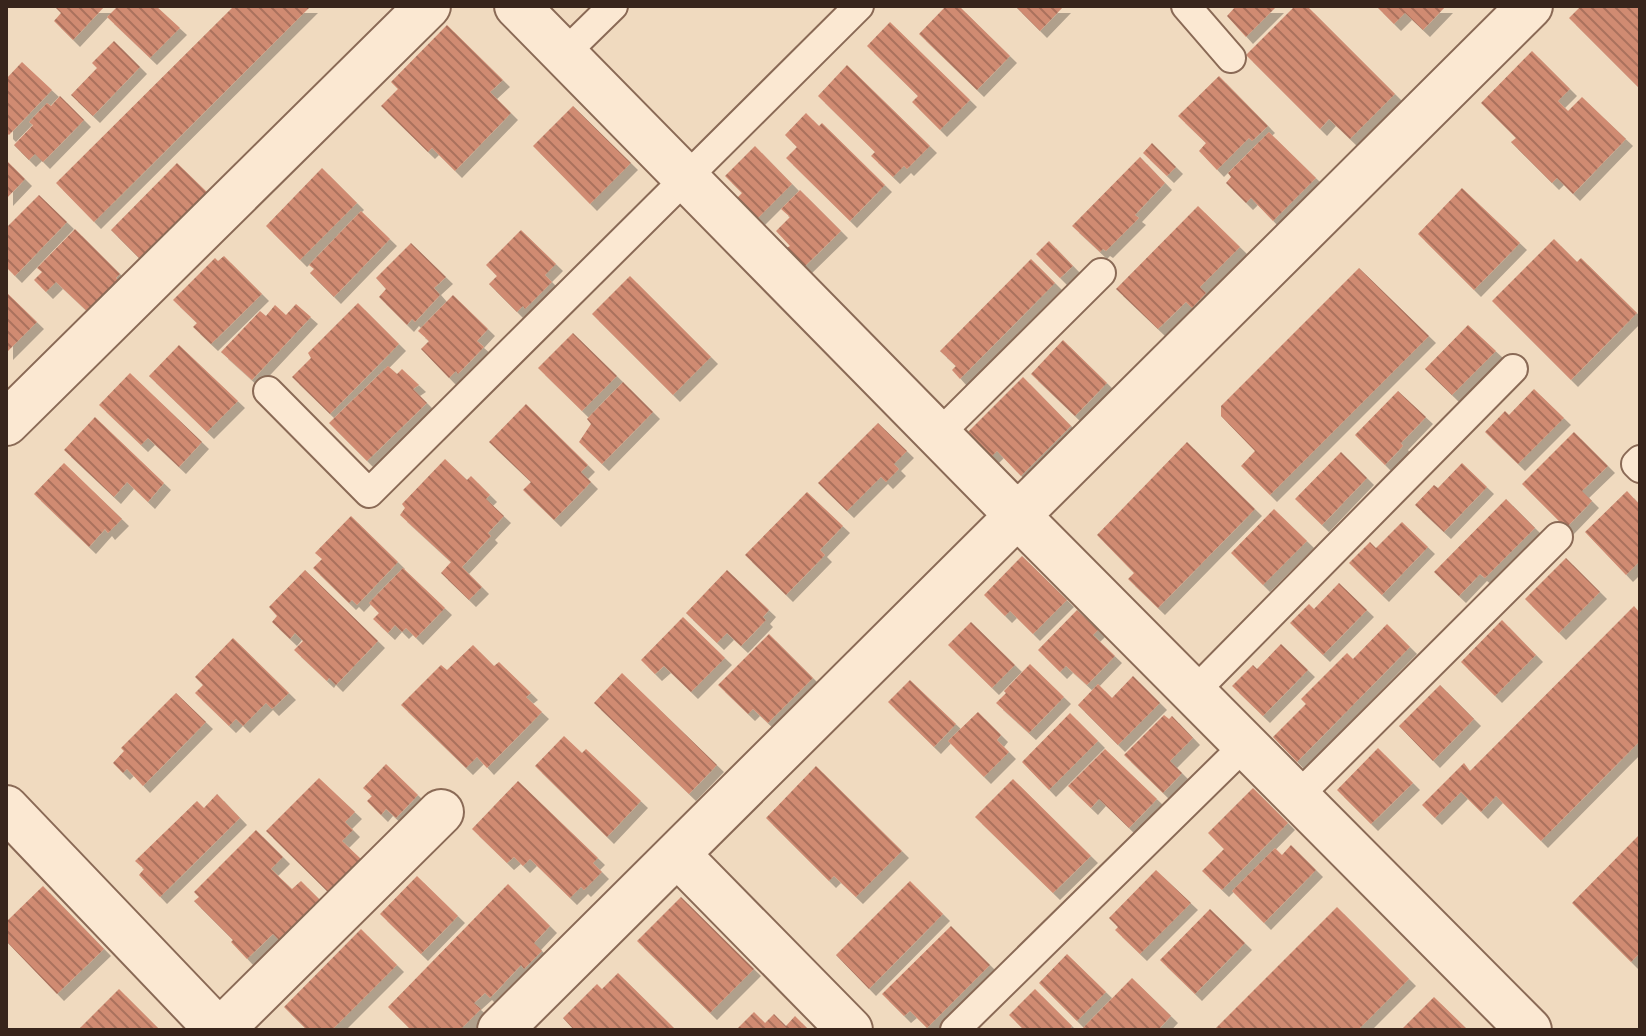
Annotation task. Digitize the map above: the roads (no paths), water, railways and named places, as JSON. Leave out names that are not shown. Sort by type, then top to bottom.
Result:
[{"type":"street","points":[[6,423],[428,6]]},
{"type":"street","points":[[517,6],[1529,1030]]},
{"type":"street","points":[[500,1030],[1530,6]]},
{"type":"street","points":[[13,829],[219,1030],[441,812]]},
{"type":"street","points":[[677,854],[850,1030]]},
{"type":"lane","points":[[564,54],[613,6]]},
{"type":"lane","points":[[268,391],[369,493],[859,6]]},
{"type":"lane","points":[[1186,6],[1231,58]]},
{"type":"lane","points":[[938,435],[1101,273]]},
{"type":"lane","points":[[1194,692],[1513,369]]},
{"type":"lane","points":[[1640,460],[1636,464],[1640,468]]},
{"type":"lane","points":[[1298,796],[1558,537]]},
{"type":"lane","points":[[955,1030],[1246,744]]}]
